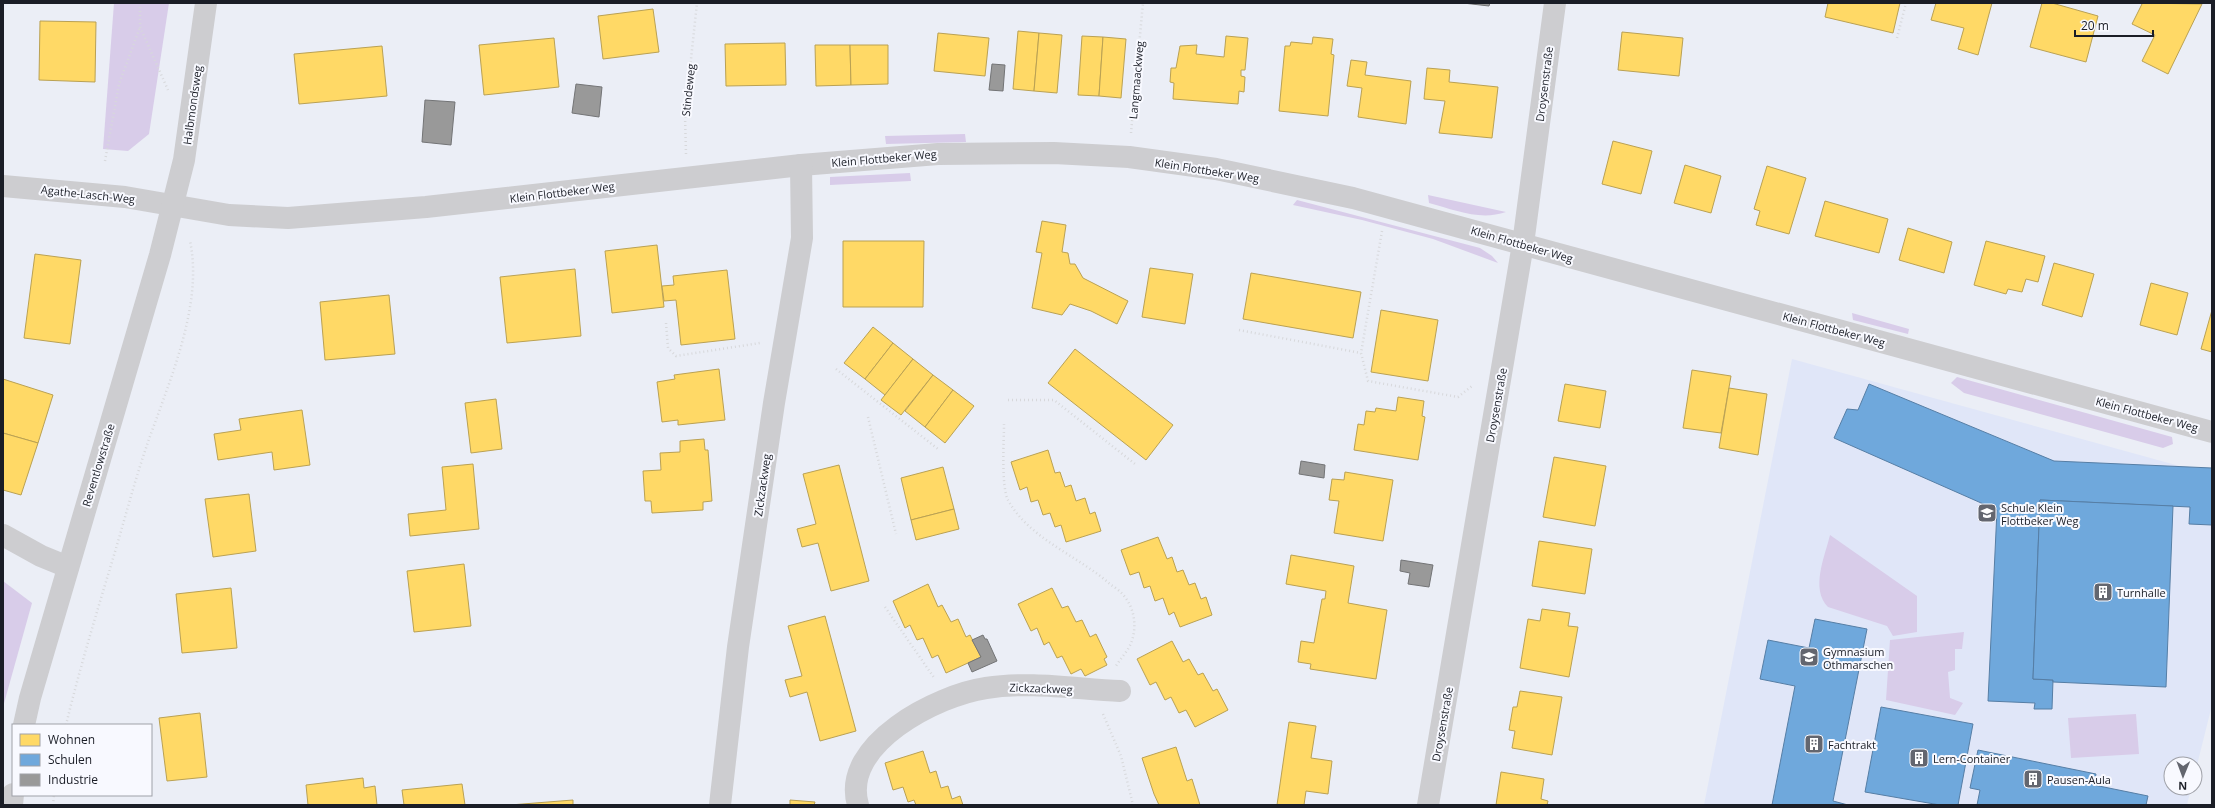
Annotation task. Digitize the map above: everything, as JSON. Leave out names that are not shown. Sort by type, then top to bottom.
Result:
[{"type":"street","name":"Halbmondsweg","points":[[173,205],[188,138],[206,3]]},
{"type":"street","name":"Droysenstraße","points":[[1428,805],[1523,244],[1555,3]]},
{"type":"street","name":"Klein Flottbeker Weg","points":[[173,205],[229,215],[300,217],[426,207],[801,165],[938,154],[1054,153],[1129,157],[1216,169],[1353,198],[2212,432]]},
{"type":"street","name":"Zickzackweg","points":[[720,805],[738,647],[802,238],[801,165]]},
{"type":"street","name":"Agathe-Lasch-Weg","points":[[3,186],[110,195],[173,205]]},
{"type":"street","name":"Reventlowstraße","points":[[24,724],[68,567],[155,275],[173,205]]},
{"type":"street","points":[[3,535],[41,556],[68,567]]},
{"type":"street","name":"Zickzackweg","points":[[858,805],[856,785],[860,766],[874,746],[892,730],[921,711],[949,699],[985,688],[1022,685],[1120,691]]},
{"type":"path","points":[[105,161],[119,84],[140,27],[140,3]]},
{"type":"path","name":"Stindeweg","points":[[686,178],[685,115],[698,3]]},
{"type":"path","name":"Langmaackweg","points":[[1129,157],[1143,3]]},
{"type":"path","points":[[1897,38],[1906,3]]},
{"type":"path","points":[[140,27],[169,93]]},
{"type":"path","points":[[1382,229],[1361,353],[1368,381],[1458,397],[1472,386]]},
{"type":"path","points":[[66,724],[145,449],[165,396],[184,332],[194,287],[195,264],[190,241]]},
{"type":"path","points":[[666,323],[668,348],[676,356],[785,339]]},
{"type":"path","points":[[1239,330],[1361,353]]},
{"type":"path","points":[[836,369],[938,449]]},
{"type":"path","points":[[1008,400],[1054,400],[1135,464]]},
{"type":"path","points":[[868,417],[896,534]]},
{"type":"path","points":[[1004,424],[1004,469],[1008,499],[1020,517],[1044,538],[1100,574],[1125,597],[1134,615],[1135,627],[1131,644],[1111,672],[1093,690],[1120,756],[1133,805]]},
{"type":"path","points":[[885,607],[949,699]]},
{"type":"shaded area","points":[[114,3],[169,3],[149,134],[128,151],[103,149]]},
{"type":"shaded area","points":[[965,134],[966,142],[886,144],[885,136]]},
{"type":"shaded area","points":[[910,173],[911,181],[830,185],[830,177]]},
{"type":"shaded area","points":[[1428,195],[1506,212],[1487,215],[1468,214],[1429,203]]},
{"type":"shaded area","points":[[1297,200],[1480,248],[1492,256],[1498,263],[1433,239],[1362,220],[1293,205]]},
{"type":"shaded area","points":[[1852,313],[1909,329],[1908,334],[1853,320]]},
{"type":"shaded area","name":"Schule Klein Flottbeker Weg","points":[[1792,359],[2212,475],[2212,705],[2199,756],[2163,756],[2163,796],[2189,796],[2187,805],[1704,805]]},
{"type":"shaded area","points":[[1957,377],[2172,437],[2173,444],[2163,448],[1964,393],[1951,383]]},
{"type":"shaded area","points":[[1830,535],[1917,596],[1917,632],[1893,636],[1887,626],[1828,607],[1823,600],[1819,582],[1822,562]]},
{"type":"shaded area","points":[[3,581],[32,603],[3,707]]},
{"type":"shaded area","points":[[1964,632],[1962,649],[1955,649],[1955,670],[1948,672],[1950,698],[1963,703],[1955,715],[1886,700],[1890,640]]},
{"type":"shaded area","points":[[2136,714],[2139,754],[2071,758],[2068,718]]},
{"type":"building: Wohnen","points":[[1828,3],[1900,3],[1893,33],[1825,17]]},
{"type":"building: Wohnen","points":[[1936,3],[1992,3],[1978,55],[1958,49],[1964,28],[1931,20]]},
{"type":"building: Wohnen","points":[[2042,3],[2052,3],[2098,16],[2086,62],[2030,47]]},
{"type":"building: Wohnen","points":[[2140,3],[2202,4],[2168,74],[2142,61],[2155,35],[2132,24],[2142,4]]},
{"type":"building: Wohnen","points":[[653,9],[659,52],[603,59],[598,16]]},
{"type":"building: Wohnen","points":[[40,21],[96,22],[95,82],[39,80]]},
{"type":"building: Wohnen","points":[[1018,31],[1039,33],[1034,91],[1013,89]]},
{"type":"building: Wohnen","points":[[1622,32],[1683,38],[1679,76],[1618,70]]},
{"type":"building: Wohnen","points":[[938,33],[989,38],[985,76],[934,71]]},
{"type":"building: Wohnen","points":[[1039,33],[1062,35],[1057,93],[1034,91]]},
{"type":"building: Wohnen","points":[[1082,36],[1103,37],[1099,96],[1078,95]]},
{"type":"building: Wohnen","points":[[1226,36],[1248,38],[1245,70],[1241,70],[1241,76],[1245,77],[1244,92],[1239,91],[1238,104],[1173,99],[1174,83],[1170,82],[1171,68],[1176,68],[1180,46],[1197,45],[1196,54],[1224,57]]},
{"type":"building: Wohnen","points":[[1103,37],[1126,39],[1121,98],[1099,96]]},
{"type":"building: Wohnen","points":[[1313,37],[1333,39],[1331,54],[1334,55],[1328,116],[1279,111],[1285,46],[1290,46],[1291,42],[1312,44]]},
{"type":"building: Wohnen","points":[[554,38],[559,87],[484,95],[479,45]]},
{"type":"building: Wohnen","points":[[785,43],[786,85],[726,86],[725,44]]},
{"type":"building: Wohnen","points":[[815,45],[850,45],[851,85],[816,86]]},
{"type":"building: Wohnen","points":[[850,45],[888,45],[888,84],[851,85]]},
{"type":"building: Wohnen","points":[[382,46],[387,96],[299,104],[294,54]]},
{"type":"building: Wohnen","points":[[1351,60],[1367,62],[1365,75],[1411,81],[1406,124],[1358,117],[1362,88],[1347,86]]},
{"type":"building: Wohnen","points":[[1427,68],[1450,70],[1449,82],[1498,87],[1492,138],[1439,133],[1445,101],[1424,99]]},
{"type":"building: Wohnen","points":[[1613,141],[1652,151],[1641,194],[1602,184]]},
{"type":"building: Wohnen","points":[[1685,165],[1721,176],[1711,213],[1674,203]]},
{"type":"building: Wohnen","points":[[1767,166],[1806,178],[1789,234],[1756,225],[1760,211],[1754,209]]},
{"type":"building: Wohnen","points":[[1825,201],[1888,219],[1879,253],[1815,236]]},
{"type":"building: Wohnen","points":[[1042,221],[1066,225],[1062,252],[1068,253],[1070,264],[1075,264],[1083,278],[1128,301],[1117,324],[1091,311],[1070,304],[1062,315],[1032,308],[1042,253],[1036,252]]},
{"type":"building: Wohnen","points":[[1908,228],[1952,242],[1944,273],[1899,260]]},
{"type":"building: Wohnen","points":[[843,241],[924,241],[923,307],[843,307]]},
{"type":"building: Wohnen","points":[[1986,241],[2045,256],[2038,282],[2026,279],[2022,292],[2008,289],[2006,294],[1974,285]]},
{"type":"building: Wohnen","points":[[657,245],[664,307],[612,313],[605,251]]},
{"type":"building: Wohnen","points":[[35,254],[81,260],[70,344],[24,338]]},
{"type":"building: Wohnen","points":[[2054,263],[2094,274],[2082,317],[2042,305]]},
{"type":"building: Wohnen","points":[[1150,268],[1193,274],[1185,324],[1142,317]]},
{"type":"building: Wohnen","points":[[575,269],[581,336],[507,343],[500,277]]},
{"type":"building: Wohnen","points":[[727,270],[735,339],[681,345],[676,300],[664,301],[662,286],[674,285],[673,276]]},
{"type":"building: Wohnen","points":[[1251,273],[1361,292],[1353,338],[1243,319]]},
{"type":"building: Wohnen","points":[[2151,283],[2188,293],[2177,335],[2140,325]]},
{"type":"building: Wohnen","points":[[389,295],[395,354],[325,360],[320,302]]},
{"type":"building: Wohnen","points":[[1381,310],[1438,320],[1428,381],[1371,372]]},
{"type":"building: Wohnen","points":[[2212,310],[2212,352],[2201,349]]},
{"type":"building: Wohnen","points":[[873,327],[893,343],[865,379],[844,363]]},
{"type":"building: Wohnen","points":[[893,343],[913,359],[885,395],[865,379]]},
{"type":"building: Wohnen","points":[[1075,349],[1173,425],[1146,460],[1048,383]]},
{"type":"building: Wohnen","points":[[913,359],[933,375],[901,415],[881,400]]},
{"type":"building: Wohnen","points":[[719,369],[725,420],[678,425],[678,420],[662,422],[657,382],[675,379],[674,375]]},
{"type":"building: Wohnen","points":[[1692,370],[1731,376],[1721,433],[1683,428]]},
{"type":"building: Wohnen","points":[[933,375],[953,390],[925,427],[905,411]]},
{"type":"building: Wohnen","points":[[3,379],[53,395],[38,443],[3,433]]},
{"type":"building: Wohnen","points":[[1565,384],[1606,391],[1600,428],[1558,421]]},
{"type":"building: Wohnen","points":[[1729,388],[1767,394],[1758,455],[1719,448]]},
{"type":"building: Wohnen","points":[[953,390],[974,406],[945,443],[925,427]]},
{"type":"building: Wohnen","points":[[1398,397],[1424,401],[1422,416],[1425,417],[1418,460],[1354,450],[1358,424],[1364,425],[1366,411],[1375,412],[1376,408],[1396,411]]},
{"type":"building: Wohnen","points":[[496,399],[502,449],[471,453],[465,403]]},
{"type":"building: Wohnen","points":[[302,410],[310,465],[274,470],[272,452],[218,460],[214,434],[241,430],[239,419]]},
{"type":"building: Wohnen","points":[[3,433],[38,443],[21,495],[3,490]]},
{"type":"building: Wohnen","points":[[704,439],[705,450],[708,450],[712,501],[703,502],[703,510],[652,513],[651,501],[645,501],[643,471],[661,470],[660,453],[680,452],[680,441]]},
{"type":"building: Wohnen","points":[[1048,450],[1055,473],[1060,472],[1065,487],[1071,485],[1076,501],[1085,498],[1090,514],[1095,512],[1101,531],[1066,542],[1061,525],[1055,527],[1050,513],[1043,515],[1038,500],[1031,502],[1027,487],[1020,490],[1011,462]]},
{"type":"building: Wohnen","points":[[1554,457],[1606,466],[1595,526],[1543,517]]},
{"type":"building: Wohnen","points":[[473,464],[479,529],[410,536],[408,514],[446,510],[442,467]]},
{"type":"building: Wohnen","points":[[839,465],[869,581],[831,591],[818,543],[802,547],[797,529],[816,524],[803,474]]},
{"type":"building: Wohnen","points":[[943,467],[954,509],[911,520],[901,478]]},
{"type":"building: Wohnen","points":[[1345,472],[1393,480],[1383,541],[1334,533],[1339,501],[1329,500],[1332,479],[1344,480]]},
{"type":"building: Wohnen","points":[[249,494],[256,551],[213,557],[205,499]]},
{"type":"building: Wohnen","points":[[954,509],[959,529],[916,540],[911,520]]},
{"type":"building: Wohnen","points":[[1158,537],[1167,559],[1172,557],[1177,572],[1183,570],[1189,585],[1195,583],[1201,599],[1206,597],[1212,615],[1180,627],[1174,612],[1169,615],[1163,598],[1155,601],[1150,586],[1144,588],[1139,572],[1130,575],[1121,550]]},
{"type":"building: Wohnen","points":[[1539,541],[1592,549],[1585,594],[1532,586]]},
{"type":"building: Wohnen","points":[[1291,555],[1354,566],[1348,603],[1387,610],[1376,679],[1310,669],[1311,664],[1298,662],[1301,641],[1314,643],[1322,599],[1325,599],[1326,591],[1286,584]]},
{"type":"building: Wohnen","points":[[464,564],[471,626],[414,632],[407,571]]},
{"type":"building: Wohnen","points":[[928,584],[938,607],[942,605],[951,622],[958,619],[966,637],[970,635],[981,657],[946,673],[938,655],[932,658],[923,638],[917,640],[910,625],[905,628],[893,601]]},
{"type":"building: Wohnen","points":[[231,588],[237,648],[182,653],[176,594]]},
{"type":"building: Wohnen","points":[[1052,588],[1062,608],[1068,606],[1076,622],[1082,620],[1090,637],[1096,634],[1107,657],[1104,659],[1107,665],[1085,676],[1081,669],[1071,674],[1062,656],[1057,658],[1049,642],[1044,645],[1037,628],[1031,631],[1018,604]]},
{"type":"building: Wohnen","points":[[1542,609],[1570,613],[1568,626],[1578,627],[1569,677],[1520,668],[1528,619],[1540,621]]},
{"type":"building: Wohnen","points":[[825,616],[856,731],[820,741],[807,692],[790,697],[785,680],[802,676],[788,626]]},
{"type":"building: Wohnen","points":[[1172,641],[1183,662],[1189,659],[1198,675],[1203,673],[1213,691],[1217,689],[1228,710],[1195,727],[1186,710],[1179,713],[1171,697],[1165,700],[1156,682],[1150,685],[1137,659]]},
{"type":"building: Wohnen","points":[[1520,691],[1562,697],[1552,755],[1512,748],[1515,731],[1509,730],[1513,707],[1517,707]]},
{"type":"building: Wohnen","points":[[200,713],[207,777],[167,781],[159,718]]},
{"type":"building: Wohnen","points":[[1289,722],[1316,726],[1311,758],[1332,761],[1328,794],[1306,791],[1304,805],[1277,805]]},
{"type":"building: Wohnen","points":[[1176,747],[1187,781],[1192,779],[1200,805],[1159,805],[1154,794],[1142,758]]},
{"type":"building: Wohnen","points":[[923,751],[930,773],[936,771],[941,788],[948,786],[952,799],[960,796],[963,805],[916,805],[914,800],[908,802],[903,787],[893,790],[885,763]]},
{"type":"building: Wohnen","points":[[1501,772],[1544,779],[1541,799],[1548,801],[1547,805],[1496,805]]},
{"type":"building: Wohnen","points":[[363,778],[364,788],[375,786],[377,805],[308,805],[306,785]]},
{"type":"building: Wohnen","points":[[462,784],[465,805],[404,805],[402,790]]},
{"type":"building: Wohnen","points":[[573,800],[573,805],[510,805]]},
{"type":"building: Wohnen","points":[[790,800],[815,802],[814,805],[790,805]]},
{"type":"building: Schulen","points":[[1869,384],[2054,461],[2212,468],[2212,525],[2189,524],[2190,507],[2040,500],[2033,679],[2053,680],[2052,709],[2034,709],[2035,703],[1988,701],[1997,510],[1834,438],[1847,409],[1858,410]]},
{"type":"building: Schulen","name":"Turnhalle","points":[[2040,500],[2173,506],[2166,687],[2053,682],[2053,680],[2033,679]]},
{"type":"building: Schulen","name":"Fachtrakt","points":[[1815,619],[1867,629],[1833,801],[1848,805],[1772,805],[1795,686],[1760,679],[1768,640],[1809,648]]},
{"type":"building: Schulen","name":"Lern-Container","points":[[1881,707],[1973,724],[1958,805],[1940,805],[1865,792]]},
{"type":"building: Schulen","name":"Pausen-Aula","points":[[1978,750],[2096,774],[2094,785],[2148,796],[2146,805],[1977,805],[1980,790],[1970,788]]},
{"type":"building: Industrie","points":[[1463,3],[1490,3],[1489,6]]},
{"type":"building: Industrie","points":[[992,64],[1005,65],[1003,91],[989,90]]},
{"type":"building: Industrie","points":[[576,84],[602,87],[599,117],[572,113]]},
{"type":"building: Industrie","points":[[425,100],[455,102],[451,145],[422,142]]},
{"type":"building: Industrie","points":[[1301,461],[1325,465],[1324,478],[1299,474]]},
{"type":"building: Industrie","points":[[1401,560],[1433,565],[1429,587],[1408,584],[1410,573],[1400,571]]},
{"type":"building: Industrie","points":[[983,635],[985,639],[987,639],[997,661],[972,672],[968,663],[981,657],[972,640]]},
{"type":"place","name":"Schule Klein Flottbeker Weg","points":[[1987,513]]},
{"type":"place","name":"Turnhalle","points":[[2103,592]]},
{"type":"place","name":"Gymnasium Othmarschen","points":[[1809,657]]},
{"type":"place","name":"Fachtrakt","points":[[1814,744]]},
{"type":"place","name":"Lern-Container","points":[[1919,758]]},
{"type":"place","name":"Pausen-Aula","points":[[2033,779]]}]
